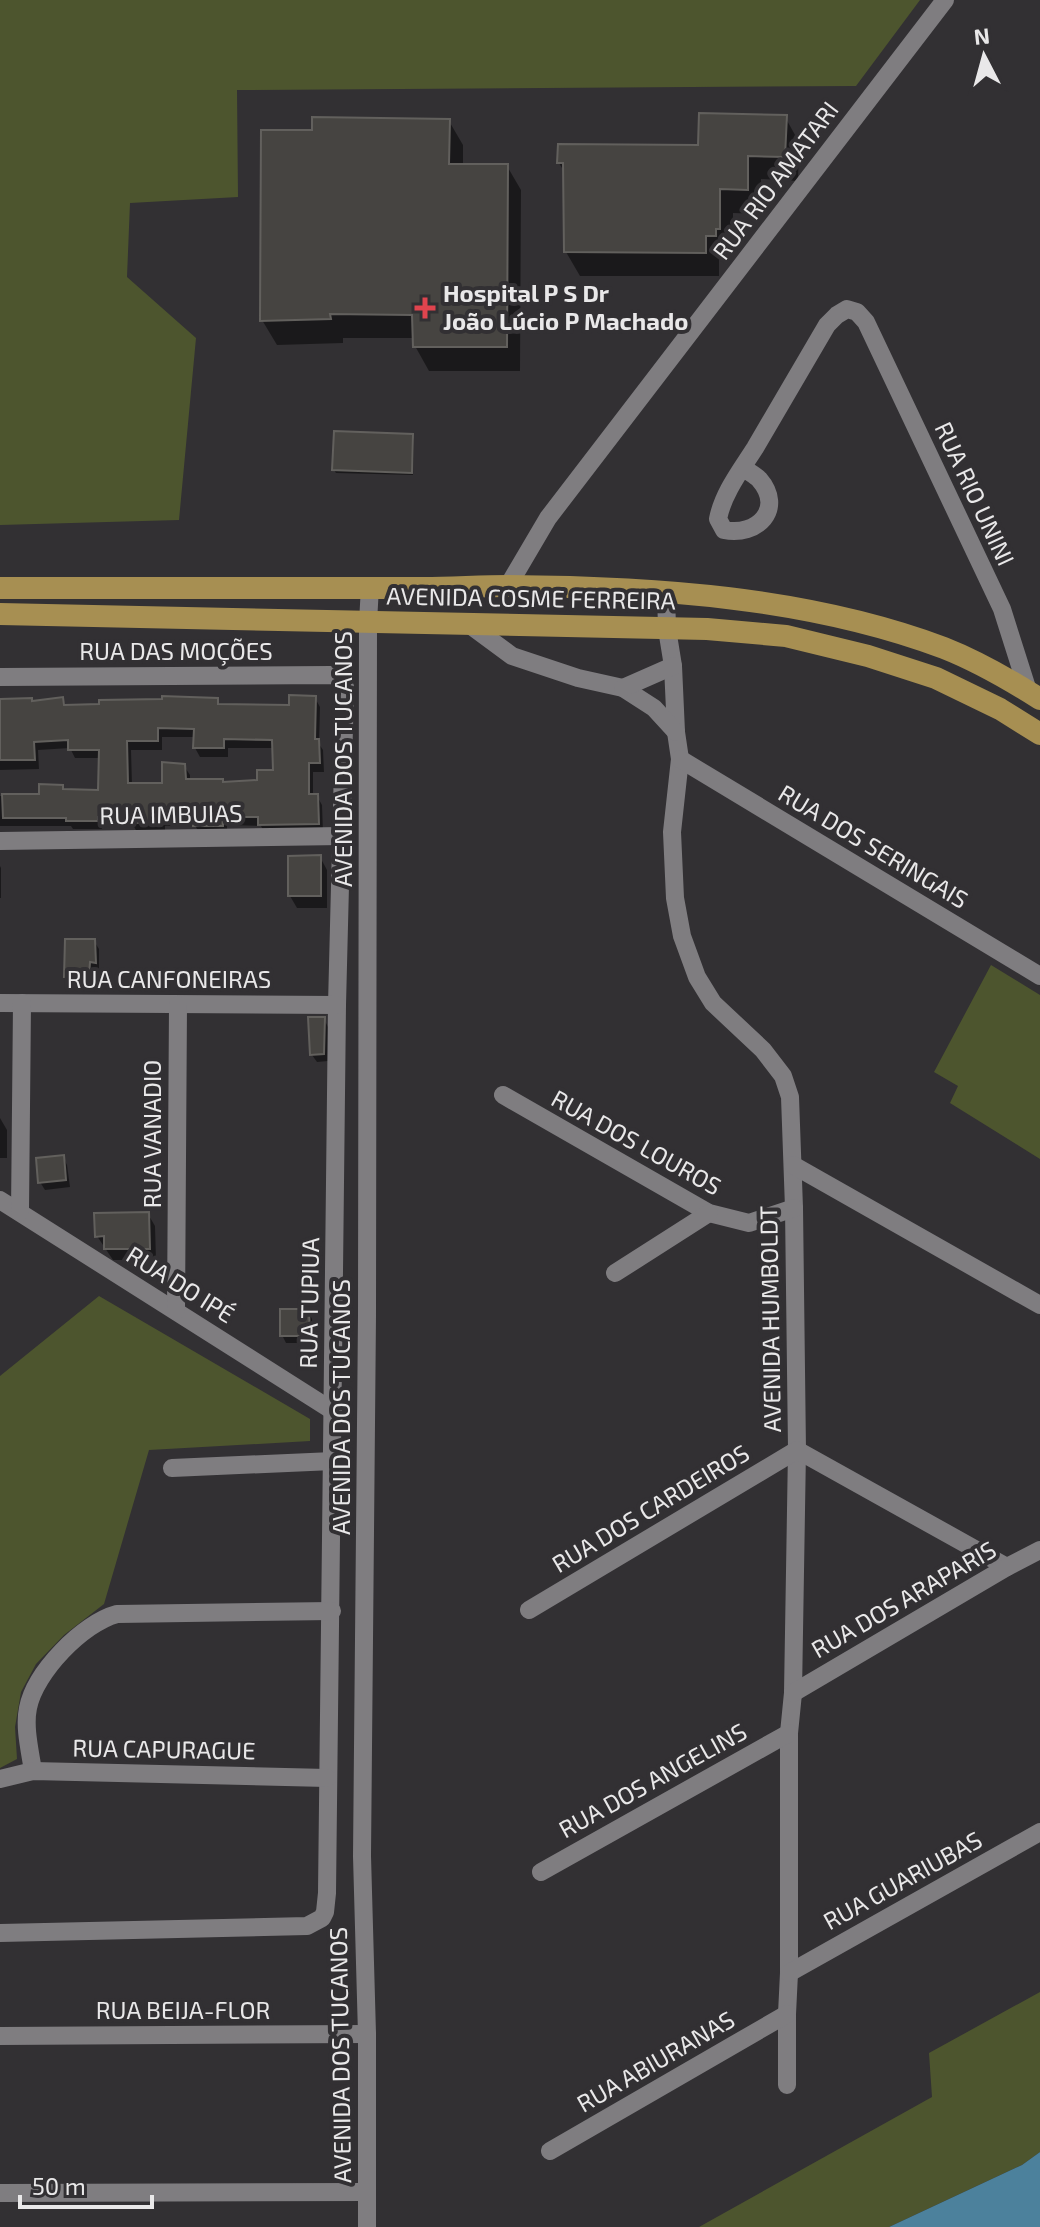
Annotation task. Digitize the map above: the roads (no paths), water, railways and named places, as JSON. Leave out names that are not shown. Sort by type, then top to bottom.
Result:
[{"type":"main road","name":"AVENIDA COSME FERREIRA","points":[[0,588],[508,586],[700,595],[833,616],[900,633],[947,649],[1034,695]]},
{"type":"main road","name":"AVENIDA COSME FERREIRA","points":[[0,614],[707,629],[786,636],[868,656],[936,678],[1000,709],[1040,734]]},
{"type":"street","name":"RUA RIO AMATARI","points":[[508,586],[548,518],[945,0]]},
{"type":"street","name":"RUA RIO UNINI","points":[[743,468],[827,325],[847,309],[857,312],[866,322],[1002,609],[1034,695]]},
{"type":"street","name":"AVENIDA DOS TUCANOS","points":[[367,2227],[367,2034],[362,1856],[370,587]]},
{"type":"street","name":"AVENIDA HUMBOLDT","points":[[666,592],[680,759],[672,832],[675,898],[682,936],[697,977],[713,1003],[763,1050],[783,1076],[790,1097],[797,1450],[793,1693],[789,1733],[787,2085]]},
{"type":"street","points":[[470,625],[512,656],[578,678],[623,688],[654,708],[676,732]]},
{"type":"street","points":[[623,688],[673,666]]},
{"type":"street","name":"RUA DAS MOÇÕES","points":[[0,677],[331,675],[339,676],[345,687]]},
{"type":"street","name":"RUA TUPIUA","points":[[0,1933],[307,1926],[322,1918],[325,1912],[332,1611],[337,1005],[345,687]]},
{"type":"street","name":"RUA DOS SERINGAIS","points":[[680,759],[1040,976]]},
{"type":"street","name":"RUA IMBUIAS","points":[[0,841],[342,836]]},
{"type":"street","name":"RUA CANFONEIRAS","points":[[0,1003],[337,1005]]},
{"type":"street","points":[[20,1212],[22,1003]]},
{"type":"street","name":"RUA VANADIO","points":[[176,1311],[178,1005]]},
{"type":"street","name":"RUA DOS LOUROS","points":[[503,1095],[709,1213],[749,1223],[794,1208]]},
{"type":"street","points":[[793,1165],[1040,1305]]},
{"type":"street","name":"RUA DO IPÉ","points":[[0,1200],[333,1411]]},
{"type":"street","points":[[615,1273],[709,1213]]},
{"type":"street","points":[[797,1450],[1007,1567]]},
{"type":"street","name":"RUA DOS CARDEIROS","points":[[529,1610],[797,1450]]},
{"type":"street","points":[[172,1468],[333,1461]]},
{"type":"street","name":"RUA DOS ARAPARIS","points":[[793,1693],[1040,1550]]},
{"type":"street","points":[[33,1771],[27,1711],[30,1701],[55,1660],[100,1620],[117,1614],[332,1611]]},
{"type":"street","name":"RUA DOS ANGELINS","points":[[541,1872],[789,1733]]},
{"type":"street","name":"RUA CAPURAGUE","points":[[0,1779],[33,1771],[327,1778]]},
{"type":"street","name":"RUA GUARIUBAS","points":[[789,1973],[1040,1832]]},
{"type":"street","name":"RUA ABIURANAS","points":[[550,2151],[787,2014]]},
{"type":"street","name":"RUA BEIJA-FLOR","points":[[0,2036],[367,2034]]},
{"type":"street","points":[[0,2193],[367,2192]]},
{"type":"water","points":[[1040,2152],[1040,2227],[889,2227],[1022,2165]]},
{"type":"place","name":"Hospital P S Dr João Lúcio P Machado","points":[[425,308]]}]
